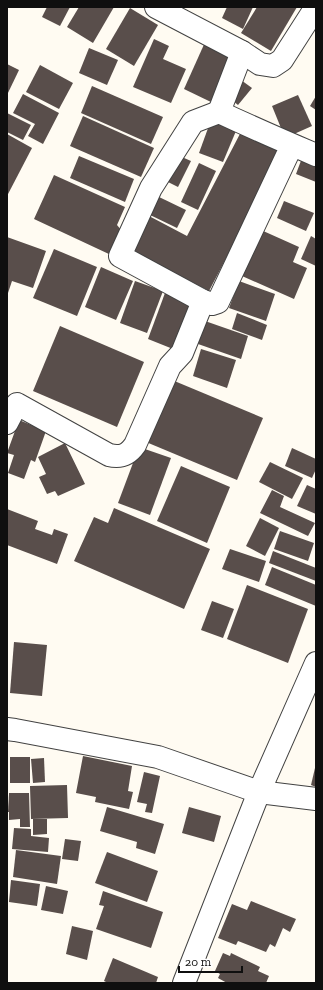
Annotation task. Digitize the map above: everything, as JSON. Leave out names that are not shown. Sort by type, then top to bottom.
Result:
[{"type":"street","points":[[156,7],[242,52],[260,64],[274,66],[282,60],[316,7]]},
{"type":"street","points":[[219,112],[242,52]]},
{"type":"street","points":[[292,145],[218,302],[212,304],[203,301],[120,256],[151,188],[192,122],[219,112],[316,155]]},
{"type":"street","points":[[7,423],[16,404],[109,455],[119,456],[128,454],[135,445],[170,366],[182,353],[203,301]]},
{"type":"street","points":[[184,983],[259,792],[316,663]]},
{"type":"street","points":[[7,729],[158,757],[259,792],[316,799]]},
{"type":"building","points":[[47,7],[70,7],[60,26],[42,17]]},
{"type":"building","points":[[79,7],[114,7],[93,43],[67,27]]},
{"type":"building","points":[[227,7],[253,7],[243,29],[222,18]]},
{"type":"building","points":[[257,7],[297,7],[271,51],[241,33]]},
{"type":"building","points":[[130,8],[158,25],[134,66],[106,49]]},
{"type":"building","points":[[154,39],[169,46],[163,59],[186,69],[171,103],[133,87]]},
{"type":"building","points":[[206,40],[235,54],[213,103],[184,89]]},
{"type":"building","points":[[89,48],[118,60],[107,85],[79,73]]},
{"type":"building","points":[[7,64],[19,70],[7,95]]},
{"type":"building","points":[[40,65],[73,83],[59,109],[26,92]]},
{"type":"building","points":[[241,80],[252,88],[238,105],[228,97]]},
{"type":"building","points":[[92,86],[163,117],[151,144],[81,113]]},
{"type":"building","points":[[23,94],[59,113],[43,144],[28,136],[35,124],[13,113]]},
{"type":"building","points":[[298,95],[312,126],[285,138],[272,106]]},
{"type":"building","points":[[316,96],[316,110],[310,106]]},
{"type":"building","points":[[7,113],[31,125],[23,140],[7,132]]},
{"type":"building","points":[[83,116],[154,148],[141,177],[70,146]]},
{"type":"building","points":[[211,120],[236,131],[223,162],[199,153]]},
{"type":"building","points":[[243,128],[283,149],[209,291],[132,251],[149,216],[187,236]]},
{"type":"building","points":[[7,134],[32,148],[7,196]]},
{"type":"building","points":[[175,154],[191,161],[178,187],[162,179]]},
{"type":"building","points":[[79,156],[134,179],[125,202],[70,178]]},
{"type":"building","points":[[302,158],[316,164],[316,182],[296,174]]},
{"type":"building","points":[[199,163],[216,171],[198,210],[181,202]]},
{"type":"building","points":[[54,175],[125,207],[117,225],[122,231],[111,255],[34,219]]},
{"type":"building","points":[[157,196],[186,210],[177,228],[148,214]]},
{"type":"building","points":[[284,201],[314,213],[306,231],[277,218]]},
{"type":"building","points":[[261,230],[299,247],[293,262],[307,268],[294,299],[242,276]]},
{"type":"building","points":[[311,236],[316,239],[316,266],[301,259]]},
{"type":"building","points":[[7,237],[46,251],[33,288],[12,281],[7,296]]},
{"type":"building","points":[[54,249],[97,267],[77,316],[33,298]]},
{"type":"building","points":[[101,267],[133,281],[116,320],[85,307]]},
{"type":"building","points":[[135,281],[163,291],[147,333],[120,323]]},
{"type":"building","points":[[239,281],[275,294],[266,321],[229,308]]},
{"type":"building","points":[[165,293],[190,303],[173,349],[148,339]]},
{"type":"building","points":[[237,313],[267,325],[262,340],[232,329]]},
{"type":"building","points":[[205,321],[248,336],[241,359],[198,344]]},
{"type":"building","points":[[60,326],[144,362],[117,427],[33,391]]},
{"type":"building","points":[[201,349],[236,360],[227,388],[193,376]]},
{"type":"building","points":[[172,380],[263,418],[237,480],[146,442]]},
{"type":"building","points":[[19,420],[46,431],[35,462],[31,460],[24,479],[8,473],[14,455],[7,453]]},
{"type":"building","points":[[65,443],[85,484],[58,496],[55,491],[47,494],[39,477],[46,474],[38,457]]},
{"type":"building","points":[[139,447],[171,458],[150,515],[118,503]]},
{"type":"building","points":[[292,448],[316,459],[316,469],[312,478],[285,466]]},
{"type":"building","points":[[270,462],[303,478],[292,499],[259,482]]},
{"type":"building","points":[[181,466],[230,487],[207,543],[157,521]]},
{"type":"building","points":[[307,485],[316,489],[316,514],[297,506]]},
{"type":"building","points":[[272,490],[284,496],[280,507],[315,523],[308,536],[260,513]]},
{"type":"building","points":[[114,508],[210,549],[184,609],[74,561],[94,517],[108,523]]},
{"type":"building","points":[[7,509],[38,521],[35,529],[52,535],[54,529],[68,534],[57,564],[7,545]]},
{"type":"building","points":[[260,518],[279,528],[265,556],[246,546]]},
{"type":"building","points":[[280,531],[314,543],[308,561],[274,549]]},
{"type":"building","points":[[230,549],[266,561],[259,582],[222,569]]},
{"type":"building","points":[[273,551],[316,568],[316,581],[269,563]]},
{"type":"building","points":[[272,567],[316,585],[316,606],[265,585]]},
{"type":"building","points":[[247,585],[308,609],[288,663],[227,639]]},
{"type":"building","points":[[212,601],[234,609],[223,638],[201,630]]},
{"type":"building","points":[[14,642],[47,645],[42,696],[10,693]]},
{"type":"building","points":[[83,756],[132,766],[128,791],[133,792],[129,809],[95,802],[96,797],[76,793]]},
{"type":"building","points":[[10,757],[30,757],[30,783],[10,783]]},
{"type":"building","points":[[44,758],[45,782],[33,783],[31,759]]},
{"type":"building","points":[[315,768],[316,769],[316,787],[311,785]]},
{"type":"building","points":[[144,772],[160,776],[152,813],[145,812],[147,804],[137,802]]},
{"type":"building","points":[[67,785],[68,818],[31,819],[30,786]]},
{"type":"building","points":[[9,793],[29,793],[30,827],[20,827],[20,819],[9,820]]},
{"type":"building","points":[[8,794],[9,812],[7,812]]},
{"type":"building","points":[[107,807],[164,824],[155,854],[136,848],[137,842],[100,831]]},
{"type":"building","points":[[189,807],[221,816],[214,842],[182,833]]},
{"type":"building","points":[[33,819],[47,819],[47,834],[33,835]]},
{"type":"building","points":[[14,828],[31,829],[31,836],[49,838],[48,852],[12,849]]},
{"type":"building","points":[[65,839],[81,841],[78,861],[62,859]]},
{"type":"building","points":[[16,850],[61,856],[57,884],[13,877]]},
{"type":"building","points":[[107,852],[158,871],[147,902],[95,883]]},
{"type":"building","points":[[11,880],[40,884],[37,906],[9,902]]},
{"type":"building","points":[[46,886],[68,891],[63,914],[41,910]]},
{"type":"building","points":[[103,891],[163,912],[151,948],[96,929],[104,906],[99,905]]},
{"type":"building","points":[[251,901],[296,919],[290,932],[283,928],[275,947],[270,944],[266,952],[238,941],[236,945],[218,938],[232,904],[247,910]]},
{"type":"building","points":[[72,926],[93,931],[87,960],[66,954]]},
{"type":"building","points":[[223,953],[230,956],[231,953],[260,967],[258,971],[269,976],[266,983],[227,983],[218,978],[220,974],[215,971]]},
{"type":"building","points":[[113,958],[158,977],[156,983],[108,983],[104,981]]}]
